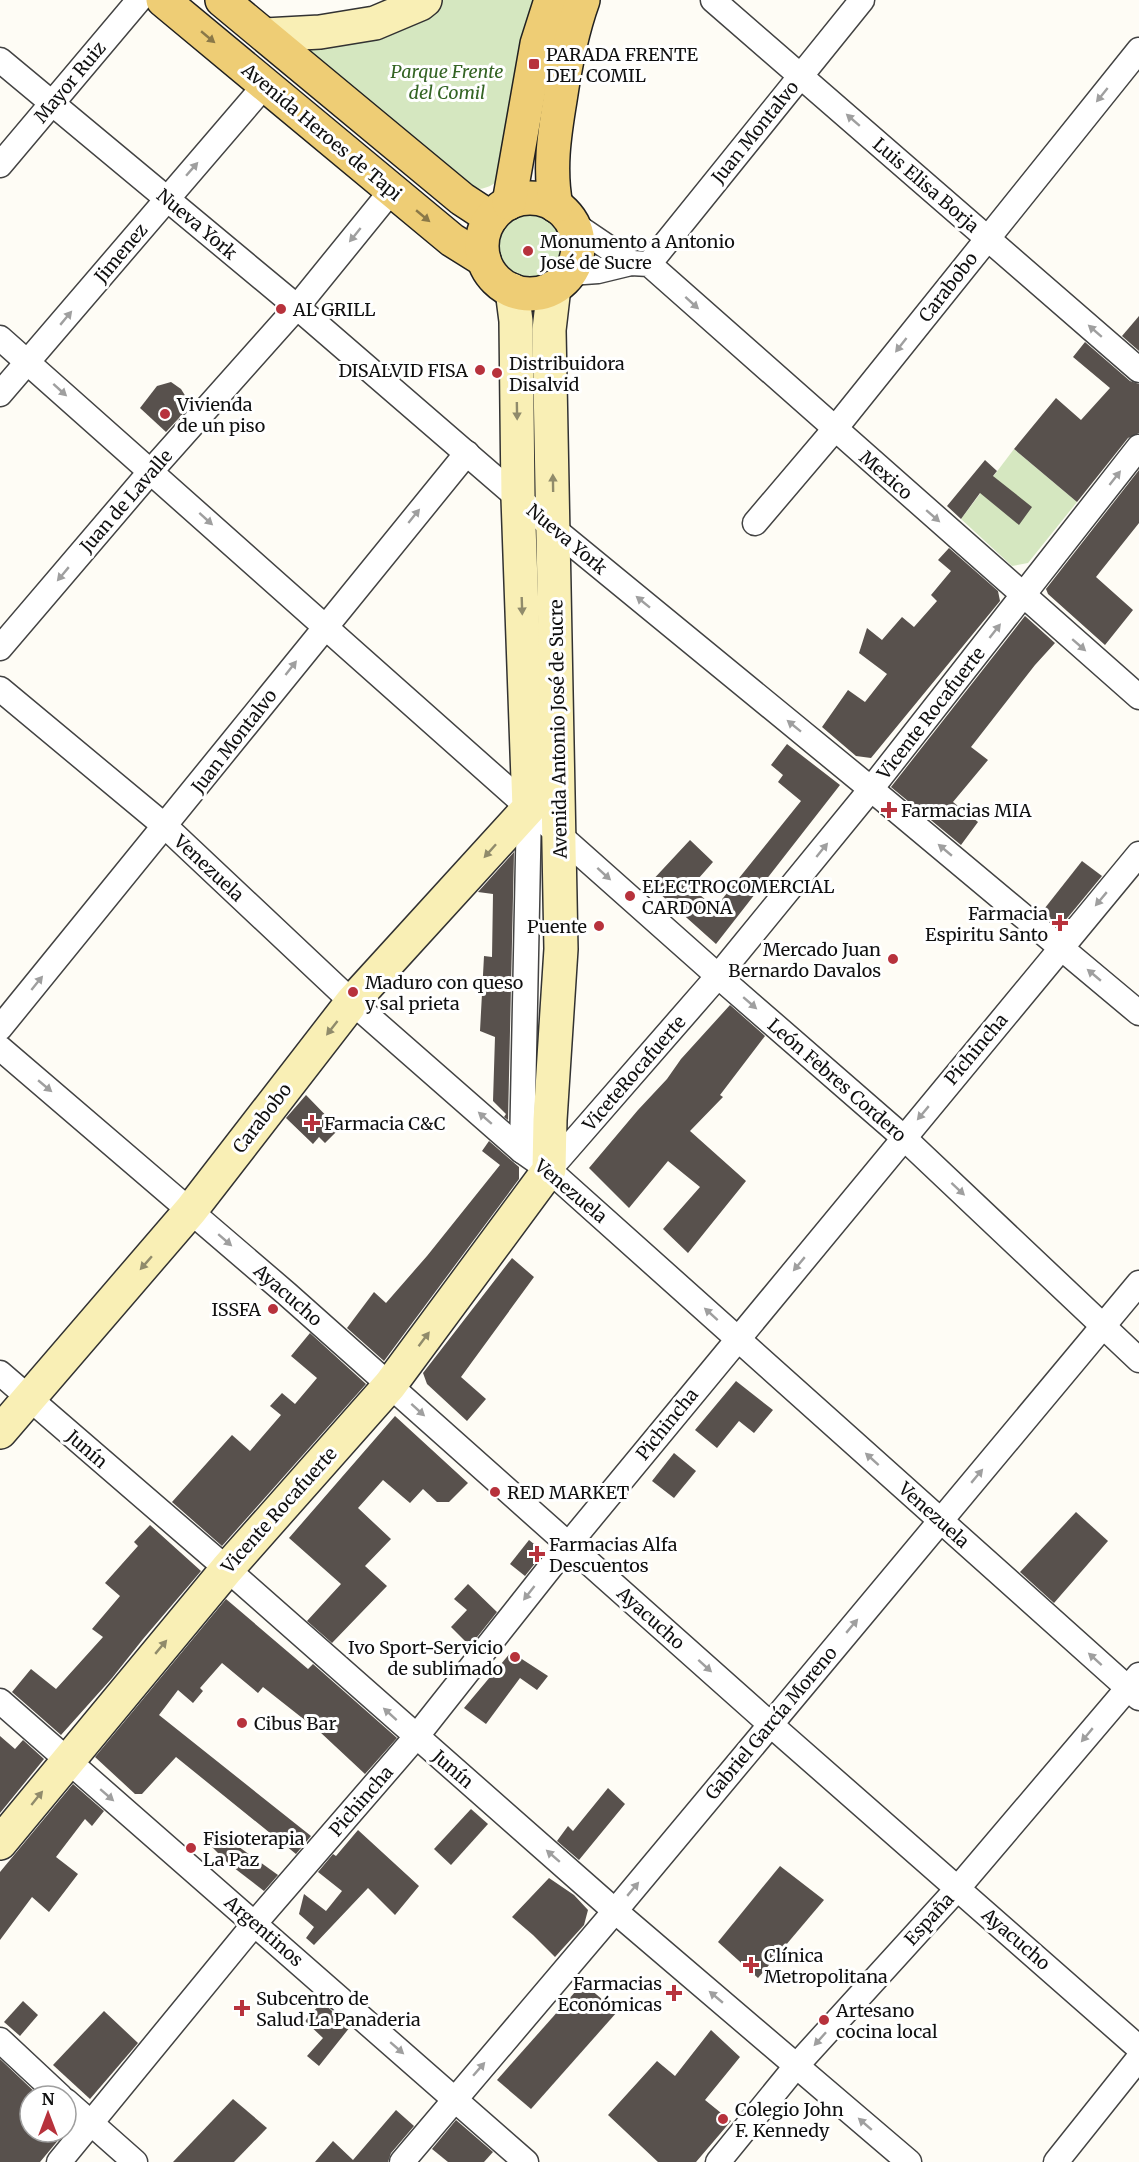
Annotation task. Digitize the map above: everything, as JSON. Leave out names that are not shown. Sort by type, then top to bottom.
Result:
[{"type":"main road","name":"Avenida Heroes de Tapi","points":[[163,0],[452,240],[484,260]]},
{"type":"main road","name":"Avenida Heroes de Tapi","points":[[222,0],[453,192],[505,198]]},
{"type":"main road","points":[[265,35],[320,32],[375,22],[425,0]]},
{"type":"main road","points":[[551,0],[537,44],[505,198],[484,233],[482,242],[487,268],[497,281],[512,290],[529,294],[546,291],[562,280],[577,257],[576,231],[564,214],[552,179],[552,151],[567,51],[583,0]]},
{"type":"main road","points":[[453,192],[462,195],[489,195],[499,190],[505,198]]},
{"type":"main road","points":[[505,198],[533,199],[564,214]]},
{"type":"main road","name":"Avenida Antonio José de Sucre","points":[[549,1170],[561,949],[549,330],[562,280]]},
{"type":"main road","name":"Avenida Antonio José de Sucre","points":[[512,290],[516,321],[529,808]]},
{"type":"main road","name":"Carabobo","points":[[0,1432],[191,1210],[352,1002],[529,808]]},
{"type":"main road","name":"Vicente Rocafuerte","points":[[0,1843],[227,1569],[390,1385],[549,1170]]},
{"type":"street","name":"Mayor Ruiz","points":[[0,165],[139,0]]},
{"type":"street","name":"Luis Elisa Borja","points":[[713,0],[1139,370]]},
{"type":"street","name":"Juan Montalvo","points":[[640,263],[801,75],[861,0]]},
{"type":"street","name":"Carabobo","points":[[755,522],[834,430],[1139,50]]},
{"type":"street","name":"Nueva York","points":[[0,60],[297,307],[554,529],[1139,1013]]},
{"type":"street","name":"Jimenez","points":[[0,394],[265,85]]},
{"type":"street","name":"Juan de Lavalle","points":[[0,648],[151,471],[297,307],[392,190]]},
{"type":"street","name":"Mexico","points":[[564,214],[640,263],[1139,697]]},
{"type":"street","points":[[562,280],[640,263]]},
{"type":"street","name":"León Febres Cordero","points":[[0,338],[718,976],[903,1137],[1139,1360]]},
{"type":"street","name":"Vicente Rocafuerte","points":[[718,976],[871,789],[1139,447]]},
{"type":"street","name":"Juan Montalvo","points":[[0,1028],[466,453]]},
{"type":"street","name":"Venezuela","points":[[0,689],[165,827],[352,1002],[522,1151],[549,1170],[940,1521],[1135,1687]]},
{"type":"street","name":"Avenida Antonio José de Sucre","points":[[522,1151],[529,808]]},
{"type":"street","name":"Pichincha","points":[[59,2162],[255,1923],[416,1737],[568,1545],[1139,854]]},
{"type":"street","name":"ViceteRocafuerte","points":[[549,1170],[718,976]]},
{"type":"street","name":"Ayacucho","points":[[0,1048],[191,1210],[1139,2048]]},
{"type":"street","name":"Gabriel García Moreno","points":[[402,2162],[615,1911],[1139,1283]]},
{"type":"street","name":"Junín","points":[[0,1373],[227,1569],[615,1911],[909,2162]]},
{"type":"street","name":"España","points":[[718,2162],[796,2065],[958,1888],[1135,1687]]},
{"type":"street","name":"Argentinos","points":[[0,1701],[526,2162]]},
{"type":"street","points":[[0,2040],[47,2084]]},
{"type":"street","points":[[1056,2162],[1139,2058]]},
{"type":"street","points":[[78,2112],[135,2162]]},
{"type":"green space","name":"Parque Frente del Comil","points":[[443,0],[540,0],[498,181],[482,188],[464,187],[288,41],[427,12]]},
{"type":"green space","points":[[524,214],[538,214],[550,219],[559,228],[564,247],[562,260],[555,271],[538,280],[524,280],[512,275],[503,266],[498,254],[498,240],[503,228],[512,219]]},
{"type":"green space","points":[[1014,449],[1077,502],[1028,563],[1012,566],[961,519]]},
{"type":"building","points":[[1139,316],[1139,351],[1122,336]]},
{"type":"building","points":[[1085,342],[1130,381],[1139,384],[1139,433],[1128,438],[1077,502],[1014,449],[1056,398],[1081,420],[1110,388],[1073,357]]},
{"type":"building","name":"Vivienda de un piso","points":[[171,382],[181,389],[191,405],[166,432],[140,408],[157,386]]},
{"type":"building","points":[[985,460],[997,471],[993,476],[1032,507],[1019,525],[980,493],[961,519],[947,506]]},
{"type":"building","points":[[1139,470],[1139,523],[1096,577],[1133,610],[1105,645],[1048,594],[1046,589]]},
{"type":"building","points":[[949,548],[998,591],[1000,601],[871,758],[856,756],[822,727],[848,690],[865,702],[887,674],[859,653],[867,628],[882,640],[902,617],[914,627],[937,601],[931,595],[951,571],[938,560]]},
{"type":"building","points":[[1025,616],[1055,643],[971,747],[988,760],[953,802],[978,822],[961,845],[891,787]]},
{"type":"building","points":[[787,744],[840,785],[716,944],[649,884],[690,840],[713,862],[691,887],[715,908],[801,801],[778,782],[783,775],[771,765]]},
{"type":"building","points":[[514,852],[508,1120],[504,1117],[506,1114],[493,1101],[495,1037],[480,1031],[484,956],[492,957],[493,894],[478,892]]},
{"type":"building","points":[[1082,861],[1102,876],[1059,928],[1041,913]]},
{"type":"building","points":[[730,1005],[765,1036],[720,1095],[723,1097],[690,1131],[746,1181],[688,1253],[663,1229],[700,1187],[668,1161],[629,1208],[589,1168]]},
{"type":"building","name":"Farmacia C&C","points":[[306,1095],[339,1129],[325,1143],[319,1137],[313,1144],[286,1118]]},
{"type":"building","points":[[489,1141],[519,1167],[519,1179],[384,1361],[347,1328],[374,1292],[386,1303],[500,1165],[482,1151]]},
{"type":"building","points":[[512,1258],[534,1277],[461,1377],[486,1399],[467,1421],[427,1384],[423,1373]]},
{"type":"building","points":[[310,1333],[366,1384],[222,1546],[172,1502],[232,1435],[250,1451],[281,1415],[270,1406],[282,1393],[295,1404],[317,1378],[291,1356]]},
{"type":"building","points":[[736,1381],[773,1410],[754,1433],[739,1421],[717,1448],[695,1430]]},
{"type":"building","points":[[395,1416],[468,1483],[449,1502],[437,1502],[423,1489],[410,1503],[383,1480],[358,1508],[391,1539],[365,1566],[387,1586],[332,1643],[307,1621],[341,1584],[289,1538]]},
{"type":"building","points":[[674,1453],[696,1471],[674,1498],[652,1481]]},
{"type":"building","points":[[1076,1512],[1108,1541],[1054,1603],[1020,1572]]},
{"type":"building","points":[[150,1525],[201,1571],[61,1735],[12,1692],[31,1669],[56,1689],[103,1637],[92,1629],[120,1596],[105,1583],[138,1546],[134,1542]]},
{"type":"building","points":[[529,1540],[544,1552],[525,1576],[510,1564]]},
{"type":"building","points":[[468,1584],[497,1612],[470,1646],[451,1627],[467,1610],[454,1599]]},
{"type":"building","points":[[226,1599],[308,1669],[313,1664],[397,1738],[365,1774],[320,1732],[263,1687],[258,1693],[222,1663],[200,1688],[203,1691],[193,1703],[178,1690],[159,1715],[311,1836],[296,1854],[176,1757],[142,1794],[135,1794],[95,1757]]},
{"type":"building","points":[[511,1652],[548,1676],[537,1690],[520,1678],[486,1724],[464,1708]]},
{"type":"building","points":[[0,1736],[15,1749],[23,1740],[44,1759],[0,1813]]},
{"type":"building","points":[[73,1784],[104,1811],[92,1826],[85,1819],[56,1857],[78,1874],[49,1912],[32,1897],[0,1940],[0,1872]]},
{"type":"building","points":[[608,1788],[625,1804],[579,1860],[557,1841],[568,1826],[573,1831]]},
{"type":"building","points":[[471,1809],[488,1824],[451,1865],[434,1849]]},
{"type":"building","points":[[358,1830],[419,1886],[395,1915],[368,1888],[314,1945],[306,1938],[314,1927],[299,1914],[304,1894],[326,1911],[342,1891],[318,1872],[333,1854],[336,1856]]},
{"type":"building","points":[[221,1834],[278,1875],[264,1891],[229,1864],[210,1845]]},
{"type":"building","points":[[780,1866],[824,1900],[758,1978],[718,1942]]},
{"type":"building","points":[[549,1878],[574,1895],[588,1910],[584,1925],[555,1957],[512,1917]]},
{"type":"building","points":[[583,1983],[617,2012],[531,2109],[497,2080]]},
{"type":"building","points":[[23,2001],[38,2015],[20,2036],[4,2022]]},
{"type":"building","points":[[322,2002],[350,2027],[319,2066],[307,2056],[323,2038],[305,2021]]},
{"type":"building","points":[[104,2011],[138,2043],[90,2099],[78,2088],[78,2084],[74,2084],[53,2065]]},
{"type":"building","name":"Colegio John F. Kennedy","points":[[711,2030],[740,2057],[705,2100],[731,2121],[696,2162],[658,2162],[608,2115],[657,2061],[675,2076]]},
{"type":"building","points":[[0,2059],[26,2084],[18,2084],[18,2144],[55,2144],[40,2162],[0,2162]]},
{"type":"building","points":[[233,2099],[267,2128],[234,2162],[173,2162]]},
{"type":"building","points":[[396,2110],[414,2126],[391,2153],[388,2162],[315,2162],[333,2141],[353,2160]]},
{"type":"building","points":[[456,2120],[493,2152],[484,2162],[448,2162],[432,2149]]},
{"type":"place","name":"PARADA FRENTE DEL COMIL","points":[[534,64]]},
{"type":"place","name":"Monumento a Antonio José de Sucre","points":[[528,251]]},
{"type":"place","name":"AL GRILL","points":[[281,309]]},
{"type":"place","name":"DISALVID FISA","points":[[480,370]]},
{"type":"place","name":"Distribuidora Disalvid","points":[[497,373]]},
{"type":"place","name":"Vivienda de un piso","points":[[165,414]]},
{"type":"place","name":"Farmacias MIA","points":[[889,810]]},
{"type":"place","name":"ELECTROCOMERCIAL CARDONA","points":[[630,896]]},
{"type":"place","name":"Farmacia Espiritu Santo","points":[[1060,923]]},
{"type":"place","name":"Puente","points":[[599,926]]},
{"type":"place","name":"Mercado Juan Bernardo Davalos","points":[[893,959]]},
{"type":"place","name":"Maduro con queso y sal prieta","points":[[353,992]]},
{"type":"place","name":"Farmacia C&C","points":[[312,1123]]},
{"type":"place","name":"ISSFA","points":[[273,1309]]},
{"type":"place","name":"RED MARKET","points":[[495,1492]]},
{"type":"place","name":"Farmacias Alfa Descuentos","points":[[537,1554]]},
{"type":"place","name":"Ivo Sport-Servicio de sublimado","points":[[515,1657]]},
{"type":"place","name":"Cibus Bar","points":[[242,1723]]},
{"type":"place","name":"Fisioterapia La Paz","points":[[191,1848]]},
{"type":"place","name":"Clínica Metropolitana","points":[[751,1965]]},
{"type":"place","name":"Farmacias Económicas","points":[[674,1993]]},
{"type":"place","name":"Subcentro de Salud La Panaderia","points":[[242,2008]]},
{"type":"place","name":"Artesano cocina local","points":[[824,2020]]},
{"type":"place","name":"Colegio John F. Kennedy","points":[[723,2119]]}]
